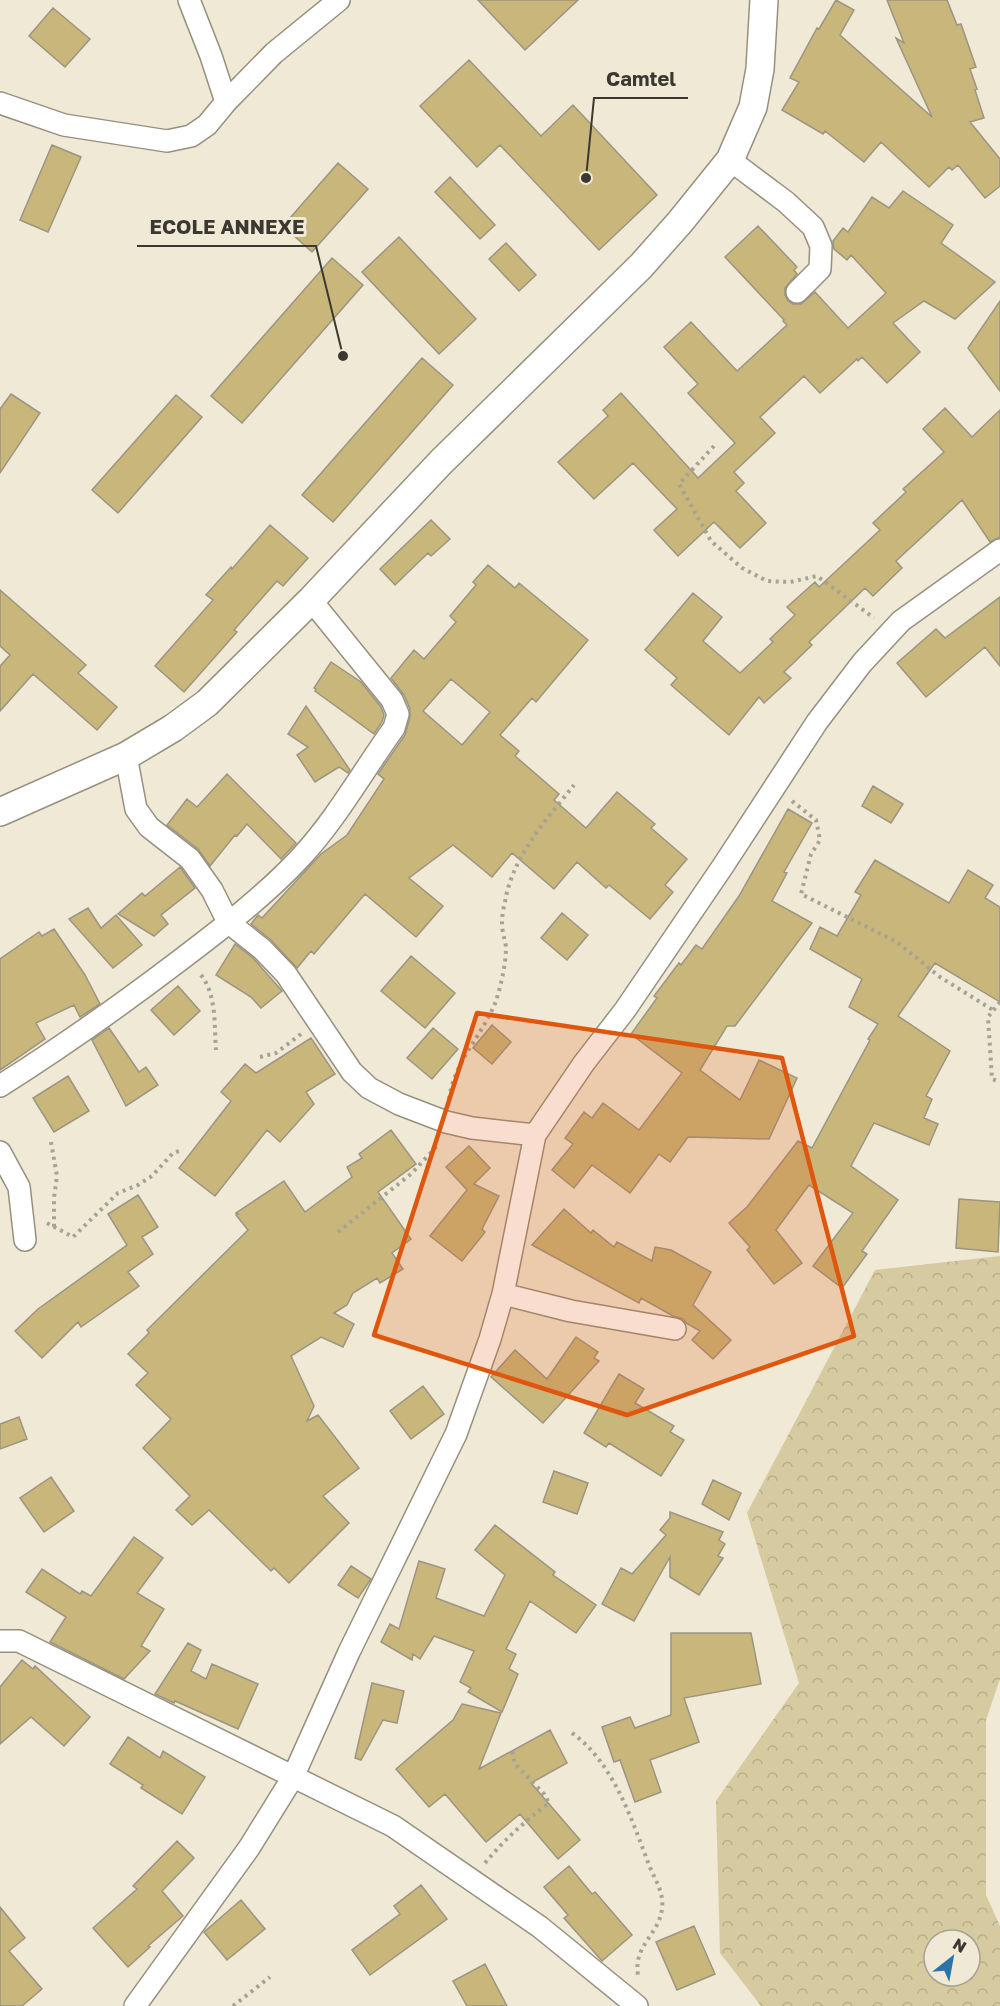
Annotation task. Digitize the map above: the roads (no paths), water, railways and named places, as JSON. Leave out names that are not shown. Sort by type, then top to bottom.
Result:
[{"type":"street","points":[[189,0],[226,102]]},
{"type":"street","points":[[0,103],[64,125],[167,141],[191,135],[207,125],[274,53],[339,0]]},
{"type":"street","points":[[0,812],[126,756],[173,728],[207,704],[311,600],[420,484],[641,266],[730,160],[753,107],[760,69],[764,0]]},
{"type":"street","points":[[730,160],[786,202],[813,227],[822,246],[820,269],[797,292]]},
{"type":"street","points":[[135,2006],[249,1848],[293,1777],[349,1652],[456,1434],[490,1339],[503,1294],[535,1135],[578,1071],[625,1010],[817,722],[862,663],[901,621],[1000,550]]},
{"type":"street","points":[[0,1086],[46,1057],[189,954],[284,873],[319,836],[394,728],[398,714],[392,700],[311,600]]},
{"type":"street","points":[[126,756],[136,809],[149,827],[190,859],[212,890],[228,922],[262,949],[286,974],[352,1072],[369,1088],[399,1104],[446,1122],[472,1128],[535,1135]]},
{"type":"street","points":[[0,1152],[19,1187],[25,1240]]},
{"type":"street","points":[[503,1294],[581,1313],[675,1329]]},
{"type":"street","points":[[0,1641],[19,1641],[393,1826],[540,1927],[634,2003]]},
{"type":"place","name":"Camtel","points":[[586,178]]},
{"type":"place","name":"ECOLE ANNEXE","points":[[343,356]]}]
